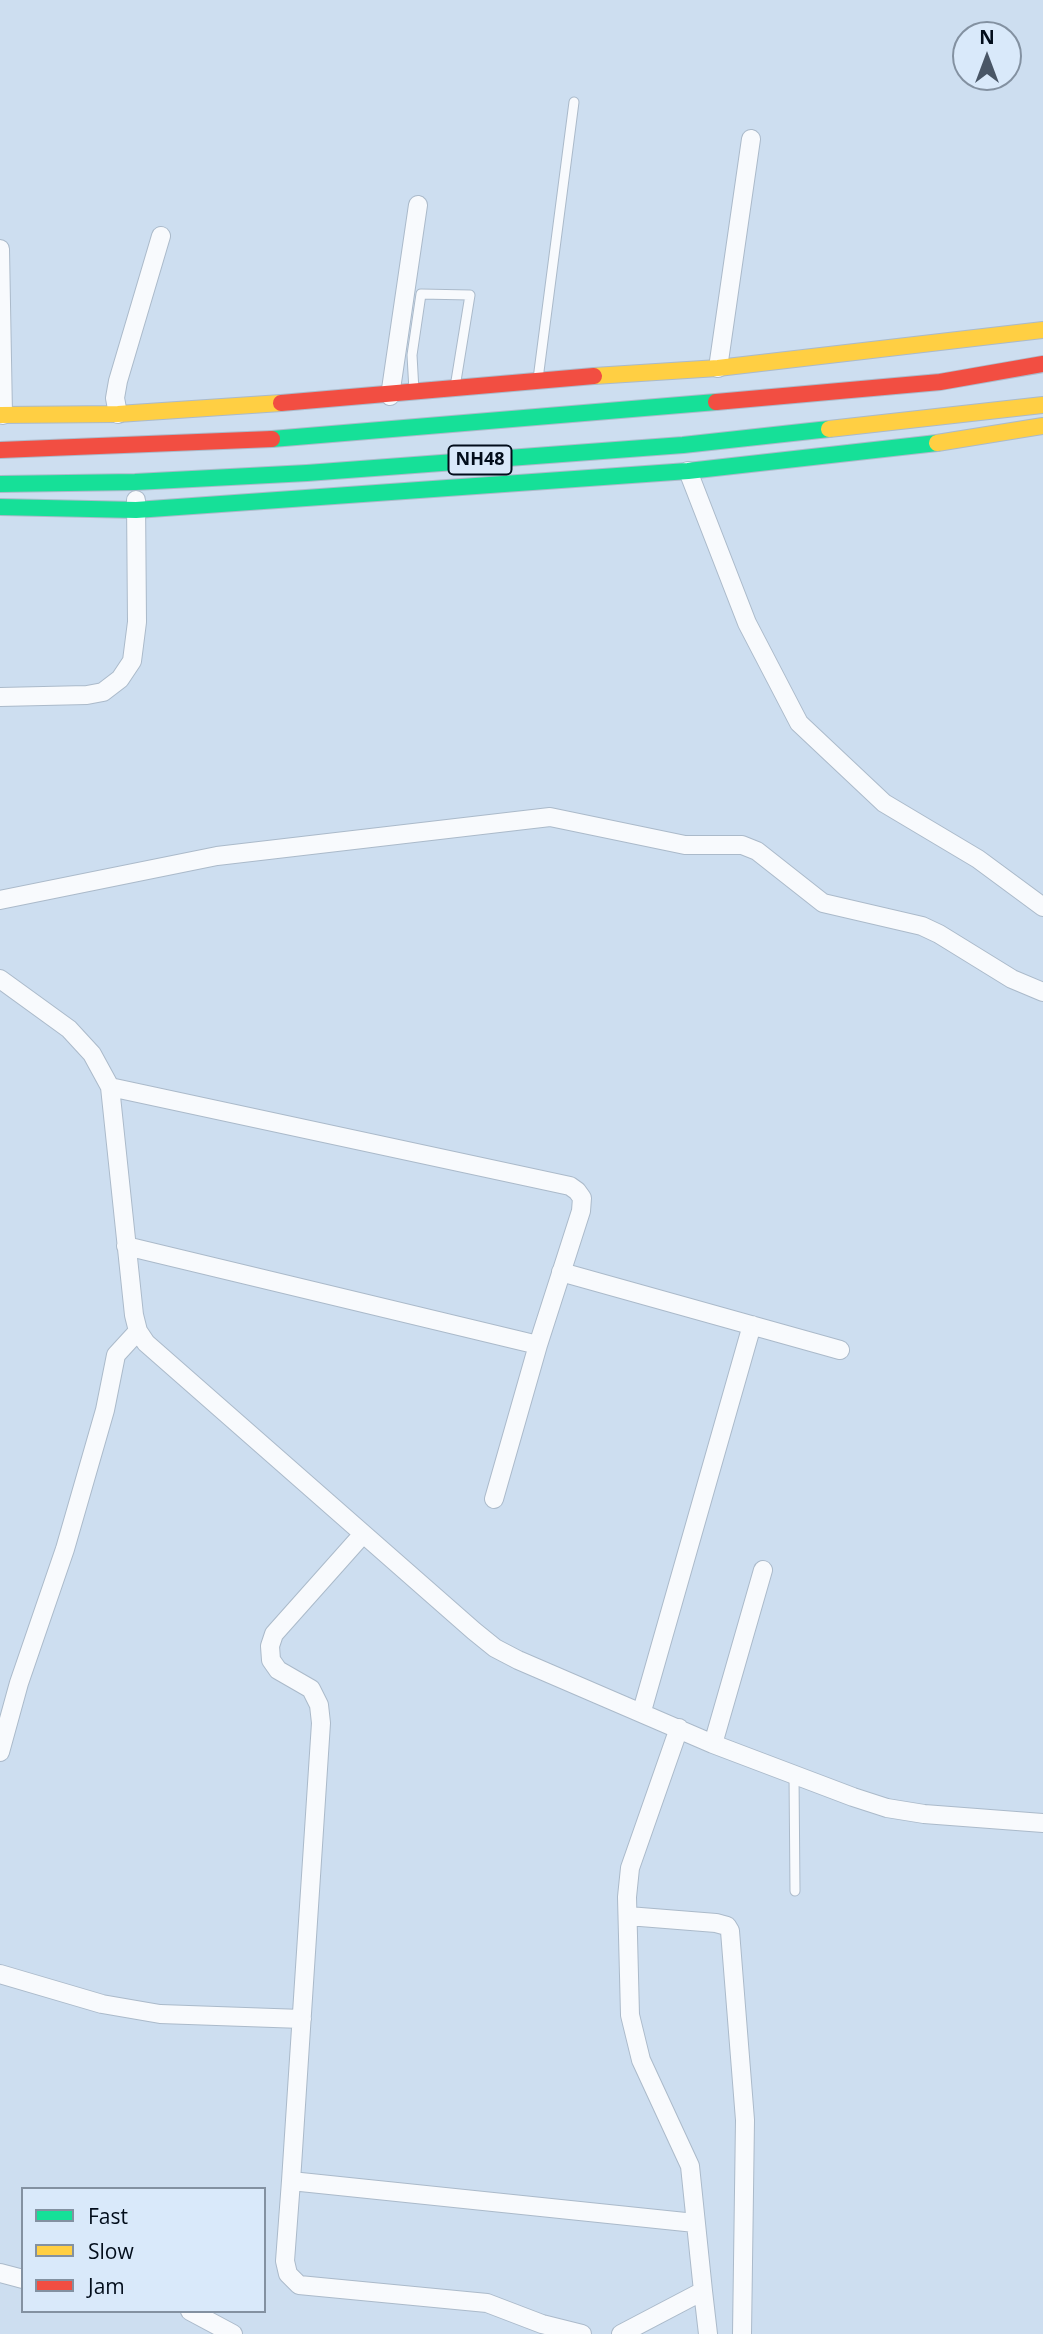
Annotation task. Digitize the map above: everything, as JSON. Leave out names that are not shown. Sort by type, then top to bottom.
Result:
[{"type":"main road","points":[[1,415],[118,414],[390,396],[455,386],[718,368],[1043,330]]},
{"type":"main road","name":"NH48","points":[[0,450],[311,438],[955,380],[1043,364]]},
{"type":"main road","name":"NH48","points":[[0,484],[135,482],[307,473],[683,445],[1043,405]]},
{"type":"main road","points":[[0,507],[136,510],[688,471],[948,442],[1043,426]]},
{"type":"street","points":[[718,368],[751,139]]},
{"type":"street","points":[[390,396],[418,205]]},
{"type":"street","points":[[118,414],[115,398],[118,381],[161,236]]},
{"type":"street","points":[[0,249],[1,415]]},
{"type":"street","points":[[688,471],[747,623],[799,723],[884,803],[978,859],[1043,907]]},
{"type":"street","points":[[0,697],[87,695],[103,692],[120,679],[132,662],[135,643],[135,482]]},
{"type":"street","points":[[0,900],[217,856],[550,817],[685,845],[742,845],[757,851],[823,903],[922,926],[1012,979],[1043,992]]},
{"type":"street","points":[[0,979],[69,1029],[92,1054],[110,1087],[126,1246],[138,1331],[146,1343],[495,1648],[713,1744],[887,1808],[924,1814],[1043,1823]]},
{"type":"street","points":[[110,1087],[570,1186],[582,1198],[581,1211],[538,1345],[494,1499]]},
{"type":"street","points":[[126,1246],[538,1345]]},
{"type":"street","points":[[561,1272],[839,1350]]},
{"type":"street","points":[[642,1711],[752,1325]]},
{"type":"street","points":[[0,1752],[19,1683],[65,1549],[105,1410],[116,1355],[138,1331]]},
{"type":"street","points":[[363,1534],[274,1634],[270,1646],[271,1660],[278,1670],[311,1689],[319,1705],[321,1723],[285,2261],[288,2274],[299,2285],[487,2303],[542,2324],[582,2334]]},
{"type":"street","points":[[713,1744],[763,1570]]},
{"type":"street","points":[[679,1728],[633,1859],[628,1916],[633,2038],[684,2147],[692,2180],[708,2334]]},
{"type":"street","points":[[628,1916],[716,1923],[727,1926],[730,1931],[745,2120],[742,2334]]},
{"type":"street","points":[[0,1974],[131,2010],[160,2014],[302,2019]]},
{"type":"street","points":[[291,2181],[695,2223]]},
{"type":"street","points":[[0,2273],[21,2278]]},
{"type":"street","points":[[621,2334],[703,2291]]},
{"type":"street","points":[[194,2313],[233,2334]]},
{"type":"lane","points":[[537,381],[574,102]]},
{"type":"lane","points":[[414,393],[412,355],[421,294],[470,295],[455,386]]},
{"type":"lane","points":[[794,1775],[795,1891]]},
{"type":"traffic: fast","points":[[272,439],[716,402]]},
{"type":"traffic: fast","points":[[0,484],[135,482],[307,473],[683,445],[829,429]]},
{"type":"traffic: fast","points":[[0,507],[136,510],[688,471],[937,443]]},
{"type":"traffic: slow","points":[[594,376],[718,368],[1043,330]]},
{"type":"traffic: slow","points":[[0,415],[118,414],[281,403]]},
{"type":"traffic: slow","points":[[829,429],[1043,405]]},
{"type":"traffic: slow","points":[[937,443],[1043,426]]},
{"type":"traffic: jam","points":[[716,402],[940,382],[1043,364]]},
{"type":"traffic: jam","points":[[281,403],[594,376]]},
{"type":"traffic: jam","points":[[0,450],[272,439]]}]
